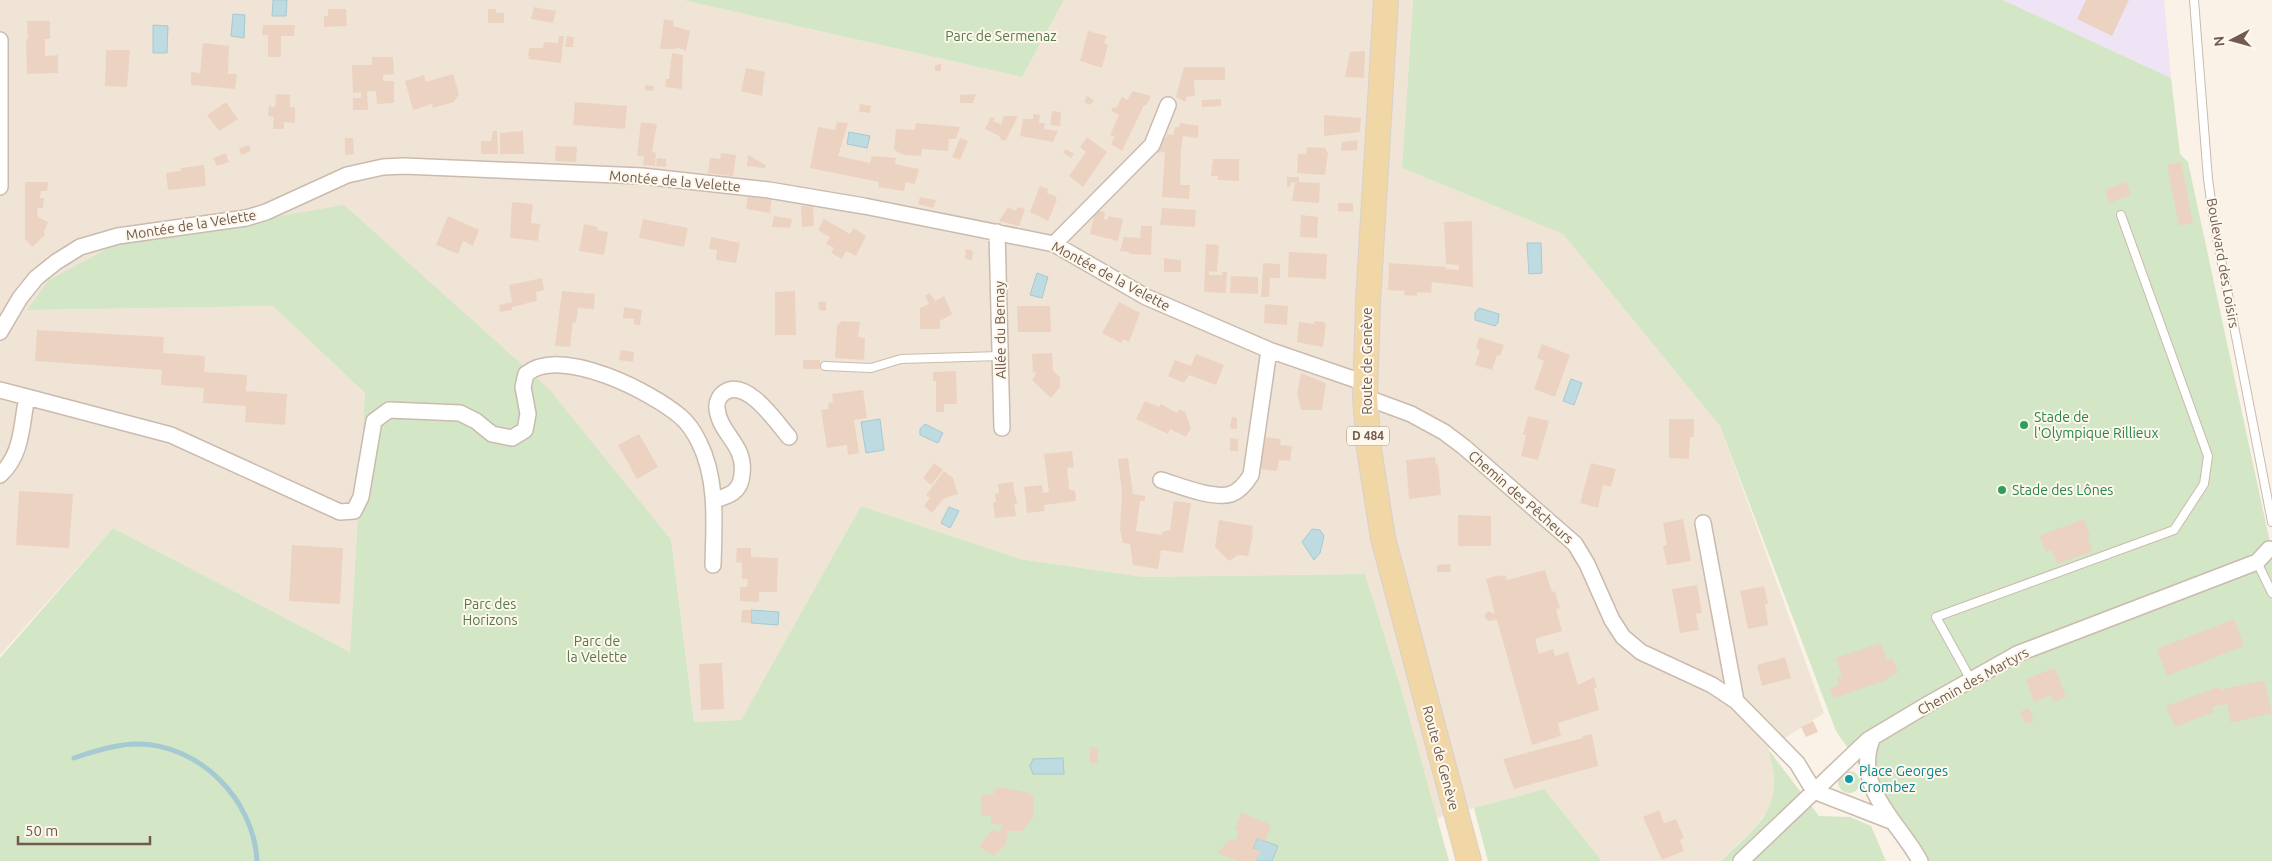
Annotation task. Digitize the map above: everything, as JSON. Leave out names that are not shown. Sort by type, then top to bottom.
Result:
[{"type":"main road","name":"Route de Genève","points":[[1386,0],[1368,302],[1365,390],[1369,449],[1383,538],[1469,861]]},
{"type":"street","points":[[0,40],[0,187]]},
{"type":"street","points":[[1054,244],[1152,145],[1168,104]]},
{"type":"street","name":"Montée de la Velette","points":[[0,332],[20,298],[36,278],[56,262],[80,247],[118,236],[246,218],[266,212],[347,175],[382,167],[642,176],[779,192],[864,206],[1054,244],[1146,297],[1365,390]]},
{"type":"street","name":"Allée du Bernay","points":[[997,232],[1002,428]]},
{"type":"street","points":[[1161,480],[1218,496],[1232,494],[1243,487],[1251,475],[1269,350]]},
{"type":"street","points":[[0,390],[171,435],[340,512],[354,511],[361,497],[374,421],[389,410],[460,413],[476,421],[492,434],[512,438],[525,430],[528,414],[523,387],[526,374],[533,367],[549,364],[579,368],[632,386],[660,401],[683,418],[699,441],[708,464],[714,500],[713,565]]},
{"type":"street","points":[[714,500],[731,495],[738,488],[742,478],[741,454],[719,416],[716,407],[718,399],[725,392],[733,389],[754,396],[789,437]]},
{"type":"street","name":"Chemin des Pêcheurs","points":[[1365,390],[1444,432],[1464,447],[1576,544],[1612,620],[1623,637],[1642,652],[1712,685],[1736,701],[1797,763],[1814,791]]},
{"type":"street","points":[[0,475],[10,464],[17,452],[27,397]]},
{"type":"street","points":[[1703,523],[1736,701]]},
{"type":"street","name":"Chemin des Martyrs","points":[[1741,861],[1873,737],[2017,654],[2257,562],[2271,545]]},
{"type":"street","points":[[1873,737],[1868,767],[1876,794],[1891,821],[1920,861]]},
{"type":"street","points":[[1814,791],[1891,821]]},
{"type":"lane","name":"Boulevard des Loisirs","points":[[2194,0],[2208,180],[2214,223],[2272,522]]},
{"type":"lane","points":[[1971,680],[1936,617],[2174,530],[2204,484],[2208,456],[2121,215]]},
{"type":"lane","points":[[824,366],[872,368],[901,359],[1000,356]]},
{"type":"lane","points":[[2257,562],[2272,593]]},
{"type":"shaded area","points":[[0,0],[683,0],[1022,77],[1064,0],[1413,0],[1402,168],[1563,234],[1720,426],[1824,713],[1768,749],[1773,766],[1775,790],[1772,804],[1753,830],[1719,861],[1602,861],[1544,789],[1437,818],[1403,695],[1365,574],[1143,577],[1020,559],[861,506],[741,720],[694,722],[671,540],[344,205],[28,310],[273,306],[365,393],[350,652],[113,528],[0,655]]},
{"type":"shaded area","points":[[2003,0],[2164,0],[2171,78]]},
{"type":"green space","name":"Parc de Sermenaz","points":[[683,0],[1064,0],[1022,77]]},
{"type":"green space","points":[[1413,0],[2003,0],[2171,78],[2180,154],[2188,162],[2272,552],[2272,861],[1927,861],[1836,731],[1720,426],[1563,234],[1402,168]]},
{"type":"green space","points":[[344,205],[549,389],[671,540],[694,722],[741,720],[861,506],[1020,559],[1143,577],[1365,574],[1403,695],[1449,861],[0,861],[0,658],[113,528],[350,652],[365,393],[273,306],[27,310],[49,280],[116,244]]},
{"type":"green space","points":[[1768,749],[1819,816],[1850,817],[1871,826],[1886,861],[1720,861],[1747,836],[1766,813],[1774,786],[1773,769]]},
{"type":"green space","points":[[1849,771],[1857,774],[1860,782],[1857,790],[1849,793],[1841,790],[1838,782],[1841,774]]},
{"type":"green space","points":[[1544,789],[1602,861],[1488,861],[1474,808]]},
{"type":"water","points":[[273,0],[287,0],[286,16],[272,16]]},
{"type":"water","points":[[233,14],[245,15],[244,38],[231,36]]},
{"type":"water","points":[[153,25],[168,26],[167,53],[153,53]]},
{"type":"water","points":[[849,132],[870,136],[867,148],[847,144]]},
{"type":"water","points":[[1527,243],[1541,243],[1542,273],[1529,274]]},
{"type":"water","points":[[1037,273],[1048,277],[1042,298],[1030,295]]},
{"type":"water","points":[[1479,308],[1499,314],[1498,323],[1495,326],[1475,320],[1475,313]]},
{"type":"water","points":[[1571,379],[1582,383],[1574,405],[1563,401]]},
{"type":"water","points":[[880,419],[884,450],[866,453],[861,422]]},
{"type":"water","points":[[925,424],[943,433],[938,443],[920,435],[920,429]]},
{"type":"water","points":[[949,507],[959,511],[950,528],[941,523]]},
{"type":"water","points":[[1312,529],[1320,530],[1324,536],[1320,553],[1314,560],[1302,542]]},
{"type":"water","points":[[751,610],[779,612],[778,625],[751,623]]},
{"type":"water","points":[[1063,758],[1064,774],[1033,774],[1030,766],[1033,759]]},
{"type":"water","points":[[1257,838],[1278,846],[1272,861],[1256,861],[1260,851],[1253,848]]},
{"type":"building","points":[[2086,0],[2129,0],[2112,36],[2077,19]]},
{"type":"building","points":[[534,7],[556,11],[553,23],[531,19]]},
{"type":"building","points":[[328,9],[346,9],[347,26],[324,27],[324,16],[328,16]]},
{"type":"building","points":[[488,9],[496,9],[496,13],[504,13],[504,23],[488,23]]},
{"type":"building","points":[[664,19],[674,21],[673,26],[690,31],[686,51],[676,47],[676,49],[660,49]]},
{"type":"building","points":[[27,21],[50,21],[50,39],[45,39],[45,56],[58,55],[58,73],[27,74]]},
{"type":"building","points":[[263,25],[295,25],[294,36],[281,36],[281,57],[268,57],[268,35],[262,35]]},
{"type":"building","points":[[1088,31],[1107,36],[1104,43],[1108,45],[1102,68],[1080,61]]},
{"type":"building","points":[[559,36],[564,36],[561,63],[528,59],[532,57],[528,56],[529,48],[543,48],[544,42],[558,43]]},
{"type":"building","points":[[567,36],[574,37],[573,47],[565,47]]},
{"type":"building","points":[[203,43],[229,46],[228,74],[237,74],[235,89],[191,85],[191,72],[200,73]]},
{"type":"building","points":[[106,50],[130,50],[127,87],[105,86]]},
{"type":"building","points":[[1365,51],[1364,78],[1345,77],[1350,52]]},
{"type":"building","points":[[672,53],[683,55],[682,89],[665,87],[666,79],[669,79]]},
{"type":"building","points":[[372,57],[393,57],[394,74],[383,75],[383,81],[394,81],[394,103],[377,104],[376,91],[367,91],[368,110],[353,110],[353,98],[361,98],[361,92],[353,93],[352,65],[372,65]]},
{"type":"building","points":[[941,64],[941,71],[935,71],[935,65]]},
{"type":"building","points":[[1184,67],[1225,67],[1225,80],[1194,80],[1195,96],[1186,97],[1186,102],[1176,97]]},
{"type":"building","points":[[746,68],[765,72],[762,96],[741,91]]},
{"type":"building","points":[[453,74],[459,94],[454,102],[433,108],[432,104],[413,110],[405,81],[424,75],[426,82]]},
{"type":"building","points":[[645,85],[654,86],[653,91],[645,90]]},
{"type":"building","points":[[1133,91],[1151,96],[1146,106],[1144,105],[1122,151],[1111,144],[1115,137],[1110,135],[1119,115],[1111,111],[1113,107],[1116,108],[1122,97],[1127,100]]},
{"type":"building","points":[[276,94],[290,95],[290,107],[295,107],[295,123],[284,122],[284,129],[273,129],[274,117],[268,116],[269,106],[275,107]]},
{"type":"building","points":[[976,94],[973,103],[960,103],[960,95]]},
{"type":"building","points":[[1087,96],[1094,100],[1090,105],[1084,102]]},
{"type":"building","points":[[1221,99],[1221,106],[1202,107],[1202,100]]},
{"type":"building","points":[[226,102],[238,119],[219,131],[207,115]]},
{"type":"building","points":[[575,102],[627,106],[625,129],[573,125]]},
{"type":"building","points":[[860,104],[871,106],[870,113],[859,112]]},
{"type":"building","points":[[1052,111],[1061,112],[1060,126],[1050,125]]},
{"type":"building","points":[[1033,114],[1040,115],[1039,123],[1045,123],[1044,129],[1058,131],[1053,142],[1020,136],[1023,119],[1033,119]]},
{"type":"building","points":[[1324,115],[1361,118],[1360,132],[1324,136]]},
{"type":"building","points":[[1004,116],[1018,116],[1006,140],[1002,141],[999,136],[985,129],[991,117],[995,118],[993,121],[1001,124]]},
{"type":"building","points":[[641,122],[657,124],[652,152],[656,153],[655,166],[643,165],[644,156],[637,156]]},
{"type":"building","points":[[837,122],[848,123],[838,156],[870,163],[872,156],[896,158],[895,164],[919,169],[915,184],[906,182],[904,191],[878,187],[879,182],[810,168],[818,127],[835,130]]},
{"type":"building","points":[[916,123],[960,127],[956,139],[949,139],[948,151],[922,149],[921,156],[904,155],[894,150],[896,129],[915,130]]},
{"type":"building","points":[[1180,123],[1199,126],[1198,138],[1183,136],[1181,150],[1180,185],[1190,185],[1189,199],[1162,197],[1165,152],[1156,153],[1162,137],[1166,138],[1167,134],[1173,135],[1175,127],[1179,127]]},
{"type":"building","points":[[493,131],[497,131],[498,154],[481,154],[481,141],[491,141]]},
{"type":"building","points":[[523,131],[524,154],[500,154],[500,133]]},
{"type":"building","points":[[1087,137],[1107,152],[1083,187],[1069,176],[1086,152],[1080,147]]},
{"type":"building","points":[[345,138],[353,138],[354,154],[345,155]]},
{"type":"building","points":[[960,138],[968,141],[960,160],[952,157]]},
{"type":"building","points":[[1358,140],[1357,150],[1341,151],[1342,142]]},
{"type":"building","points":[[249,145],[251,151],[241,155],[239,148]]},
{"type":"building","points":[[556,146],[577,147],[576,162],[555,161]]},
{"type":"building","points":[[1307,147],[1325,148],[1328,153],[1325,175],[1297,173],[1298,154],[1306,154]]},
{"type":"building","points":[[1066,149],[1074,154],[1071,158],[1063,153]]},
{"type":"building","points":[[226,153],[229,162],[217,166],[213,158]]},
{"type":"building","points":[[721,153],[736,155],[733,176],[708,173],[710,158],[720,159]]},
{"type":"building","points":[[748,155],[766,165],[765,168],[747,166]]},
{"type":"building","points":[[657,158],[666,159],[666,167],[656,166]]},
{"type":"building","points":[[1213,159],[1239,159],[1239,181],[1218,180],[1218,176],[1211,176]]},
{"type":"building","points":[[2181,162],[2193,223],[2179,226],[2167,165]]},
{"type":"building","points":[[204,165],[206,186],[168,190],[166,173],[181,171],[181,168]]},
{"type":"building","points":[[1287,177],[1299,177],[1299,182],[1291,183],[1290,187],[1287,187]]},
{"type":"building","points":[[25,182],[48,182],[47,191],[41,191],[40,198],[44,198],[43,208],[37,208],[38,217],[48,222],[44,232],[45,235],[32,247],[25,239]]},
{"type":"building","points":[[2126,182],[2131,195],[2109,203],[2105,190]]},
{"type":"building","points":[[1295,183],[1320,183],[1319,203],[1292,201]]},
{"type":"building","points":[[1040,186],[1048,189],[1047,193],[1055,196],[1057,200],[1048,221],[1030,212]]},
{"type":"building","points":[[748,194],[772,197],[770,213],[746,209]]},
{"type":"building","points":[[920,197],[936,200],[933,208],[918,204]]},
{"type":"building","points":[[512,202],[533,204],[531,223],[540,224],[538,241],[510,238]]},
{"type":"building","points":[[1338,203],[1353,203],[1353,212],[1338,211]]},
{"type":"building","points":[[801,206],[813,206],[814,226],[802,227]]},
{"type":"building","points":[[1008,207],[1015,211],[1018,207],[1025,209],[1019,226],[999,221]]},
{"type":"building","points":[[1162,208],[1196,210],[1195,227],[1160,225]]},
{"type":"building","points":[[1099,211],[1105,212],[1104,219],[1108,220],[1108,216],[1123,219],[1118,241],[1090,234],[1094,216]]},
{"type":"building","points":[[1301,215],[1318,217],[1317,238],[1300,237]]},
{"type":"building","points":[[448,216],[479,230],[473,246],[463,241],[458,254],[436,245]]},
{"type":"building","points":[[774,216],[792,219],[790,228],[772,227]]},
{"type":"building","points":[[643,219],[688,228],[684,247],[639,238]]},
{"type":"building","points":[[824,219],[850,234],[854,228],[866,236],[856,256],[846,251],[842,259],[831,253],[834,248],[826,244],[830,237],[818,230]]},
{"type":"building","points":[[1472,221],[1473,287],[1432,282],[1431,293],[1417,292],[1417,296],[1404,295],[1405,291],[1388,290],[1389,263],[1446,267],[1446,269],[1459,270],[1459,265],[1446,264],[1444,222]]},
{"type":"building","points":[[584,224],[598,227],[597,230],[608,232],[604,255],[579,251]]},
{"type":"building","points":[[1141,226],[1152,226],[1151,255],[1129,254],[1129,252],[1120,251],[1124,237],[1140,238]]},
{"type":"building","points":[[711,237],[740,243],[736,263],[716,260],[717,250],[709,249]]},
{"type":"building","points":[[1206,244],[1219,245],[1217,272],[1209,271],[1209,275],[1222,275],[1222,272],[1227,272],[1226,293],[1204,292]]},
{"type":"building","points":[[966,249],[973,251],[972,260],[965,259]]},
{"type":"building","points":[[1289,252],[1327,254],[1326,279],[1288,277]]},
{"type":"building","points":[[1164,258],[1181,260],[1181,272],[1164,272]]},
{"type":"building","points":[[1263,263],[1280,264],[1280,278],[1270,278],[1269,297],[1261,297]]},
{"type":"building","points":[[1231,276],[1258,277],[1258,294],[1230,293]]},
{"type":"building","points":[[542,278],[544,290],[536,292],[537,301],[512,307],[512,310],[500,312],[499,305],[512,302],[509,285]]},
{"type":"building","points":[[562,291],[595,294],[594,309],[578,308],[576,323],[573,322],[570,347],[555,346]]},
{"type":"building","points":[[795,291],[796,335],[775,335],[775,292]]},
{"type":"building","points":[[930,293],[935,301],[944,296],[952,314],[940,321],[940,329],[920,329],[920,308],[929,304],[925,296]]},
{"type":"building","points":[[818,302],[826,302],[826,311],[819,310]]},
{"type":"building","points":[[1119,302],[1140,313],[1129,342],[1123,339],[1121,343],[1102,333]]},
{"type":"building","points":[[1265,304],[1288,306],[1287,325],[1264,323]]},
{"type":"building","points":[[1017,306],[1050,306],[1051,332],[1018,332]]},
{"type":"building","points":[[624,307],[642,310],[640,325],[634,324],[634,319],[623,318]]},
{"type":"building","points":[[842,321],[860,322],[858,337],[865,338],[864,360],[835,358],[837,325]]},
{"type":"building","points":[[1315,321],[1324,322],[1326,325],[1323,347],[1297,342],[1299,322],[1314,324]]},
{"type":"building","points":[[37,330],[164,337],[163,353],[205,356],[204,372],[247,375],[246,391],[287,394],[285,425],[245,422],[246,406],[203,403],[204,388],[161,385],[162,370],[35,361]]},
{"type":"building","points":[[1479,337],[1504,345],[1500,356],[1497,355],[1492,370],[1475,365],[1480,350],[1476,348]]},
{"type":"building","points":[[1542,344],[1570,355],[1555,397],[1534,389],[1544,361],[1537,358]]},
{"type":"building","points":[[621,350],[634,352],[633,362],[619,360]]},
{"type":"building","points":[[1052,353],[1053,371],[1060,377],[1060,387],[1051,398],[1032,380],[1037,372],[1033,373],[1032,354]]},
{"type":"building","points":[[1196,354],[1224,365],[1216,385],[1189,375],[1184,383],[1168,376],[1175,360],[1191,366]]},
{"type":"building","points":[[803,360],[820,360],[820,369],[803,369]]},
{"type":"building","points":[[956,371],[957,404],[944,404],[944,412],[936,412],[936,381],[933,381],[933,372]]},
{"type":"building","points":[[1301,373],[1326,383],[1322,410],[1301,410],[1297,394]]},
{"type":"building","points":[[863,390],[867,418],[854,420],[859,453],[848,455],[847,445],[827,448],[821,410],[829,409],[828,403],[833,402],[832,394]]},
{"type":"building","points":[[1145,401],[1159,407],[1161,404],[1177,413],[1179,409],[1185,412],[1191,428],[1186,437],[1170,429],[1168,434],[1136,419]]},
{"type":"building","points":[[1528,416],[1549,421],[1538,460],[1521,456],[1526,435],[1523,435]]},
{"type":"building","points":[[1232,417],[1237,418],[1237,429],[1232,429],[1230,426]]},
{"type":"building","points":[[1669,419],[1694,419],[1694,437],[1690,437],[1689,459],[1669,458]]},
{"type":"building","points":[[639,434],[658,467],[637,479],[618,445]]},
{"type":"building","points":[[1263,437],[1281,439],[1280,445],[1292,446],[1290,461],[1279,460],[1277,471],[1260,469]]},
{"type":"building","points":[[1230,438],[1238,439],[1238,451],[1230,451]]},
{"type":"building","points":[[1072,451],[1074,467],[1067,468],[1069,489],[1075,491],[1076,501],[1044,505],[1045,511],[1027,513],[1024,487],[1042,485],[1043,493],[1049,492],[1044,454]]},
{"type":"building","points":[[1435,457],[1436,465],[1438,464],[1441,495],[1409,499],[1406,460]]},
{"type":"building","points":[[1128,458],[1133,494],[1145,496],[1145,501],[1140,501],[1136,531],[1162,535],[1162,532],[1170,530],[1174,501],[1191,503],[1183,553],[1161,550],[1158,569],[1133,565],[1130,544],[1123,543],[1120,530],[1122,493],[1118,459]]},
{"type":"building","points":[[934,463],[943,470],[931,485],[923,478]]},
{"type":"building","points":[[1591,463],[1616,469],[1611,487],[1603,485],[1598,508],[1580,503]]},
{"type":"building","points":[[944,471],[953,478],[958,494],[943,499],[932,513],[924,506],[930,498],[926,495]]},
{"type":"building","points":[[1013,482],[1017,504],[1014,504],[1016,516],[995,518],[993,503],[996,502],[995,494],[999,493],[998,484]]},
{"type":"building","points":[[19,491],[73,494],[69,548],[16,545]]},
{"type":"building","points":[[1458,515],[1491,516],[1491,546],[1458,546]]},
{"type":"building","points":[[1683,519],[1691,561],[1667,565],[1663,546],[1667,545],[1663,523]]},
{"type":"building","points":[[2084,519],[2090,536],[2087,537],[2093,551],[2057,564],[2052,550],[2046,552],[2039,536]]},
{"type":"building","points":[[1219,520],[1253,526],[1248,556],[1238,555],[1229,561],[1215,547]]},
{"type":"building","points":[[292,545],[343,548],[340,604],[289,601]]},
{"type":"building","points":[[737,548],[751,548],[751,557],[778,558],[777,592],[759,592],[759,602],[740,601],[740,587],[747,587],[748,579],[742,579],[742,563],[736,562]]},
{"type":"building","points":[[1450,564],[1451,572],[1437,572],[1437,565]]},
{"type":"building","points":[[1545,570],[1552,592],[1555,591],[1560,608],[1556,609],[1562,631],[1535,639],[1539,654],[1553,649],[1555,656],[1568,652],[1578,685],[1594,677],[1597,688],[1594,688],[1599,710],[1558,723],[1561,736],[1532,745],[1497,620],[1488,621],[1484,616],[1488,611],[1495,614],[1486,579],[1505,575],[1507,580]]},
{"type":"building","points":[[1697,585],[1702,613],[1696,614],[1699,630],[1680,633],[1672,589]]},
{"type":"building","points":[[1764,586],[1768,604],[1765,604],[1768,625],[1748,629],[1740,591]]},
{"type":"building","points":[[742,610],[751,610],[751,623],[741,622]]},
{"type":"building","points":[[2234,619],[2244,646],[2167,676],[2157,649]]},
{"type":"building","points":[[1881,643],[1887,660],[1892,658],[1898,673],[1888,677],[1889,679],[1834,698],[1830,688],[1839,685],[1837,677],[1842,676],[1836,658]]},
{"type":"building","points":[[1785,657],[1791,678],[1762,686],[1757,665]]},
{"type":"building","points":[[722,663],[724,709],[701,710],[699,664]]},
{"type":"building","points":[[2055,668],[2066,697],[2053,702],[2051,695],[2034,702],[2026,679]]},
{"type":"building","points":[[2264,680],[2272,713],[2231,723],[2227,704],[2212,707],[2214,712],[2175,727],[2166,706],[2219,687],[2220,690]]},
{"type":"building","points":[[2029,708],[2034,721],[2025,724],[2020,712]]},
{"type":"building","points":[[1813,721],[1818,732],[1806,737],[1801,727]]},
{"type":"building","points":[[1592,734],[1598,766],[1514,789],[1503,759]]},
{"type":"building","points":[[1090,747],[1098,747],[1098,763],[1090,763]]},
{"type":"building","points":[[1000,787],[1030,793],[1033,796],[1034,816],[1022,831],[1009,831],[1005,845],[993,856],[979,846],[993,829],[998,833],[1003,825],[991,824],[991,816],[981,815],[981,795],[994,794],[994,790]]},
{"type":"building","points":[[1659,810],[1664,823],[1676,819],[1684,838],[1680,840],[1684,851],[1662,860],[1643,817]]},
{"type":"building","points":[[1241,812],[1271,825],[1265,841],[1257,838],[1253,848],[1261,851],[1256,861],[1238,861],[1217,853],[1230,839],[1235,841],[1239,831],[1235,829]]},
{"type":"waterway","points":[[74,758],[97,750],[137,744],[160,747],[182,754],[202,765],[234,797],[246,817],[254,838],[257,861]]},
{"type":"place","name":"Stade de l'Olympique Rillieux","points":[[2024,425]]},
{"type":"place","name":"Stade des Lônes","points":[[2002,490]]},
{"type":"place","name":"Place Georges Crombez","points":[[1849,779]]},
{"type":"park label","name":"Parc des Horizons","points":[[490,612]]},
{"type":"park label","name":"Parc de la Velette","points":[[597,650]]}]
